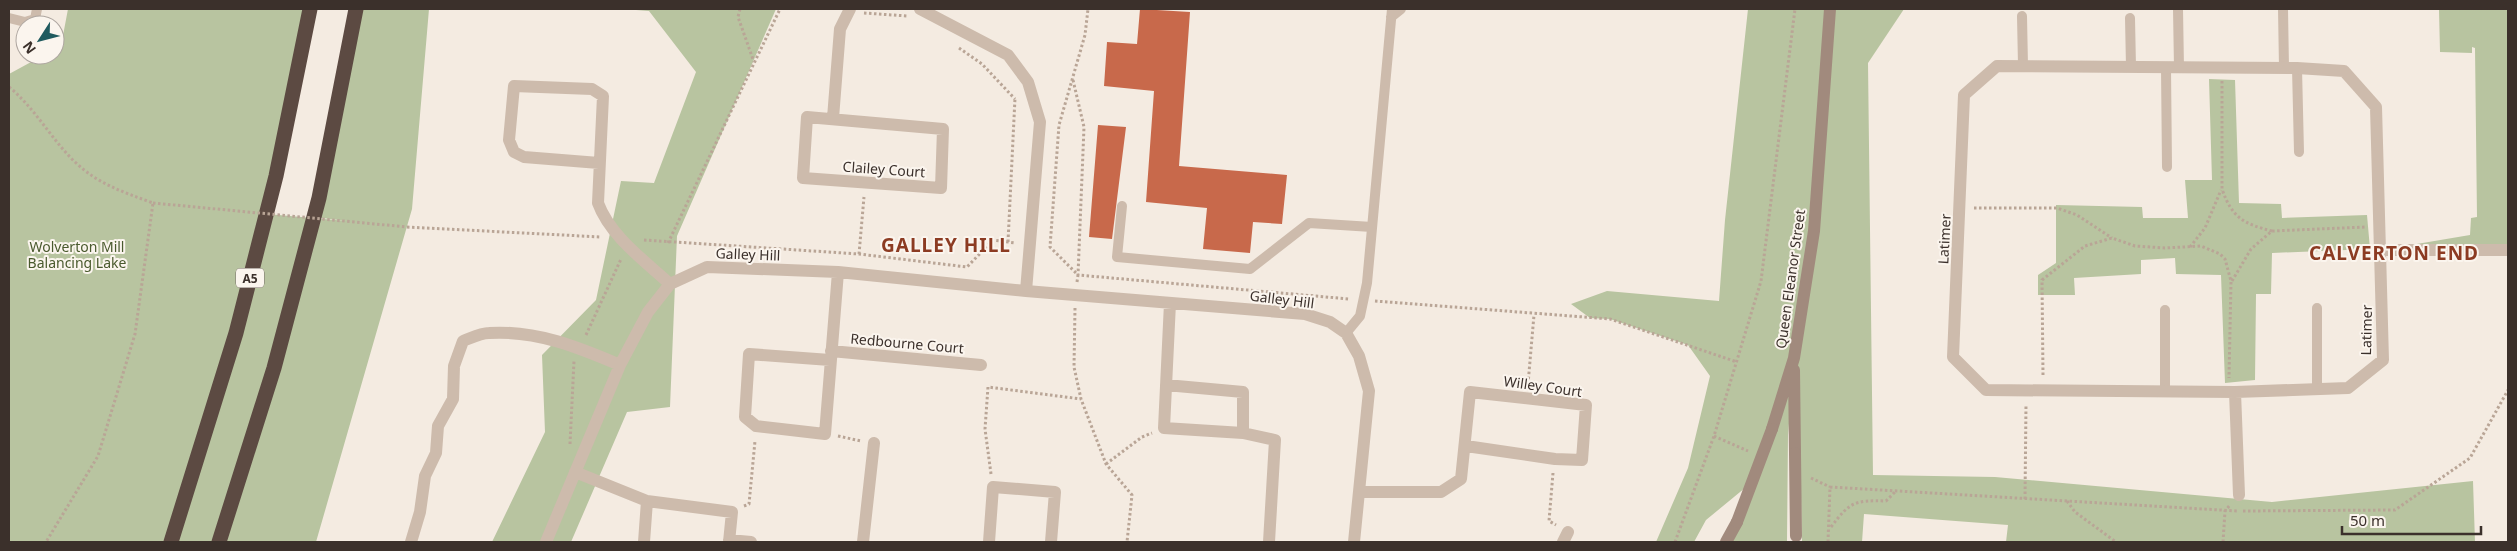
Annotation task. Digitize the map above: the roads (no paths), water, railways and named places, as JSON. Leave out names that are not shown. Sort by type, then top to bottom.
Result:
[{"type":"highway","name":"A5","points":[[171,542],[236,333],[276,176],[310,9]]},
{"type":"highway","points":[[219,542],[274,368],[319,198],[356,9]]},
{"type":"street","name":"Queen Eleanor Street","points":[[1726,542],[1736,522],[1772,429],[1794,358],[1814,231],[1830,9]]},
{"type":"street","points":[[833,118],[840,29],[848,10]]},
{"type":"street","points":[[916,12],[1008,54],[1026,79],[1040,122],[1026,292]]},
{"type":"street","name":"Latimer","points":[[1997,66],[2179,68],[2290,68],[2344,71],[2376,107],[2383,360],[2348,388],[2232,392],[1986,390],[1954,357],[1964,95],[1997,66]]},
{"type":"street","points":[[599,163],[524,157],[514,152],[509,140],[514,86],[592,89],[602,96],[598,203],[602,214],[624,241],[670,284]]},
{"type":"street","name":"Clailey Court","points":[[807,117],[833,118],[943,129],[940,188],[803,178],[807,117]]},
{"type":"street","points":[[2381,250],[2508,250]]},
{"type":"street","name":"Galley Hill","points":[[546,542],[620,365],[648,312],[670,284],[707,267],[838,272],[1026,292],[1305,314],[1330,322],[1346,333],[1359,356],[1369,391],[1354,542]]},
{"type":"street","name":"Redbourne Court","points":[[838,272],[830,355],[825,434],[756,426],[746,417],[749,354],[830,355],[981,365]]},
{"type":"street","points":[[1170,303],[1164,428],[1243,433],[1275,440],[1268,542]]},
{"type":"street","points":[[411,542],[420,512],[425,476],[436,453],[438,426],[453,399],[454,366],[463,341],[487,332],[540,335],[580,348],[620,365]]},
{"type":"street","points":[[1794,358],[1796,539]]},
{"type":"street","points":[[1166,385],[1244,392],[1243,433]]},
{"type":"street","name":"Willey Court","points":[[1359,492],[1441,492],[1461,479],[1466,446],[1470,392],[1586,405],[1582,460],[1555,459],[1466,446]]},
{"type":"street","points":[[2232,392],[2239,495]]},
{"type":"street","points":[[862,542],[874,443]]},
{"type":"street","points":[[575,472],[647,501],[732,512],[729,541],[751,542]]},
{"type":"street","points":[[989,542],[993,487],[1054,492],[1051,542]]},
{"type":"street","points":[[644,542],[647,501]]},
{"type":"lane","points":[[9,18],[25,22],[34,20],[37,9]]},
{"type":"lane","points":[[1346,333],[1360,316],[1368,283],[1391,13],[1401,9]]},
{"type":"lane","points":[[2178,9],[2179,68]]},
{"type":"lane","points":[[2283,9],[2299,152]]},
{"type":"lane","points":[[2022,16],[2023,66]]},
{"type":"lane","points":[[2130,18],[2131,67]]},
{"type":"lane","points":[[2166,68],[2168,167]]},
{"type":"lane","points":[[1122,206],[1117,257],[1250,269],[1309,223],[1372,227]]},
{"type":"lane","points":[[2317,308],[2317,389]]},
{"type":"lane","points":[[2165,310],[2165,392]]},
{"type":"district","name":"GALLEY HILL","points":[[946,245]]},
{"type":"district","name":"CALVERTON END","points":[[2394,253]]},
{"type":"park label","name":"Wolverton Mill Balancing Lake","points":[[77,254]]}]
